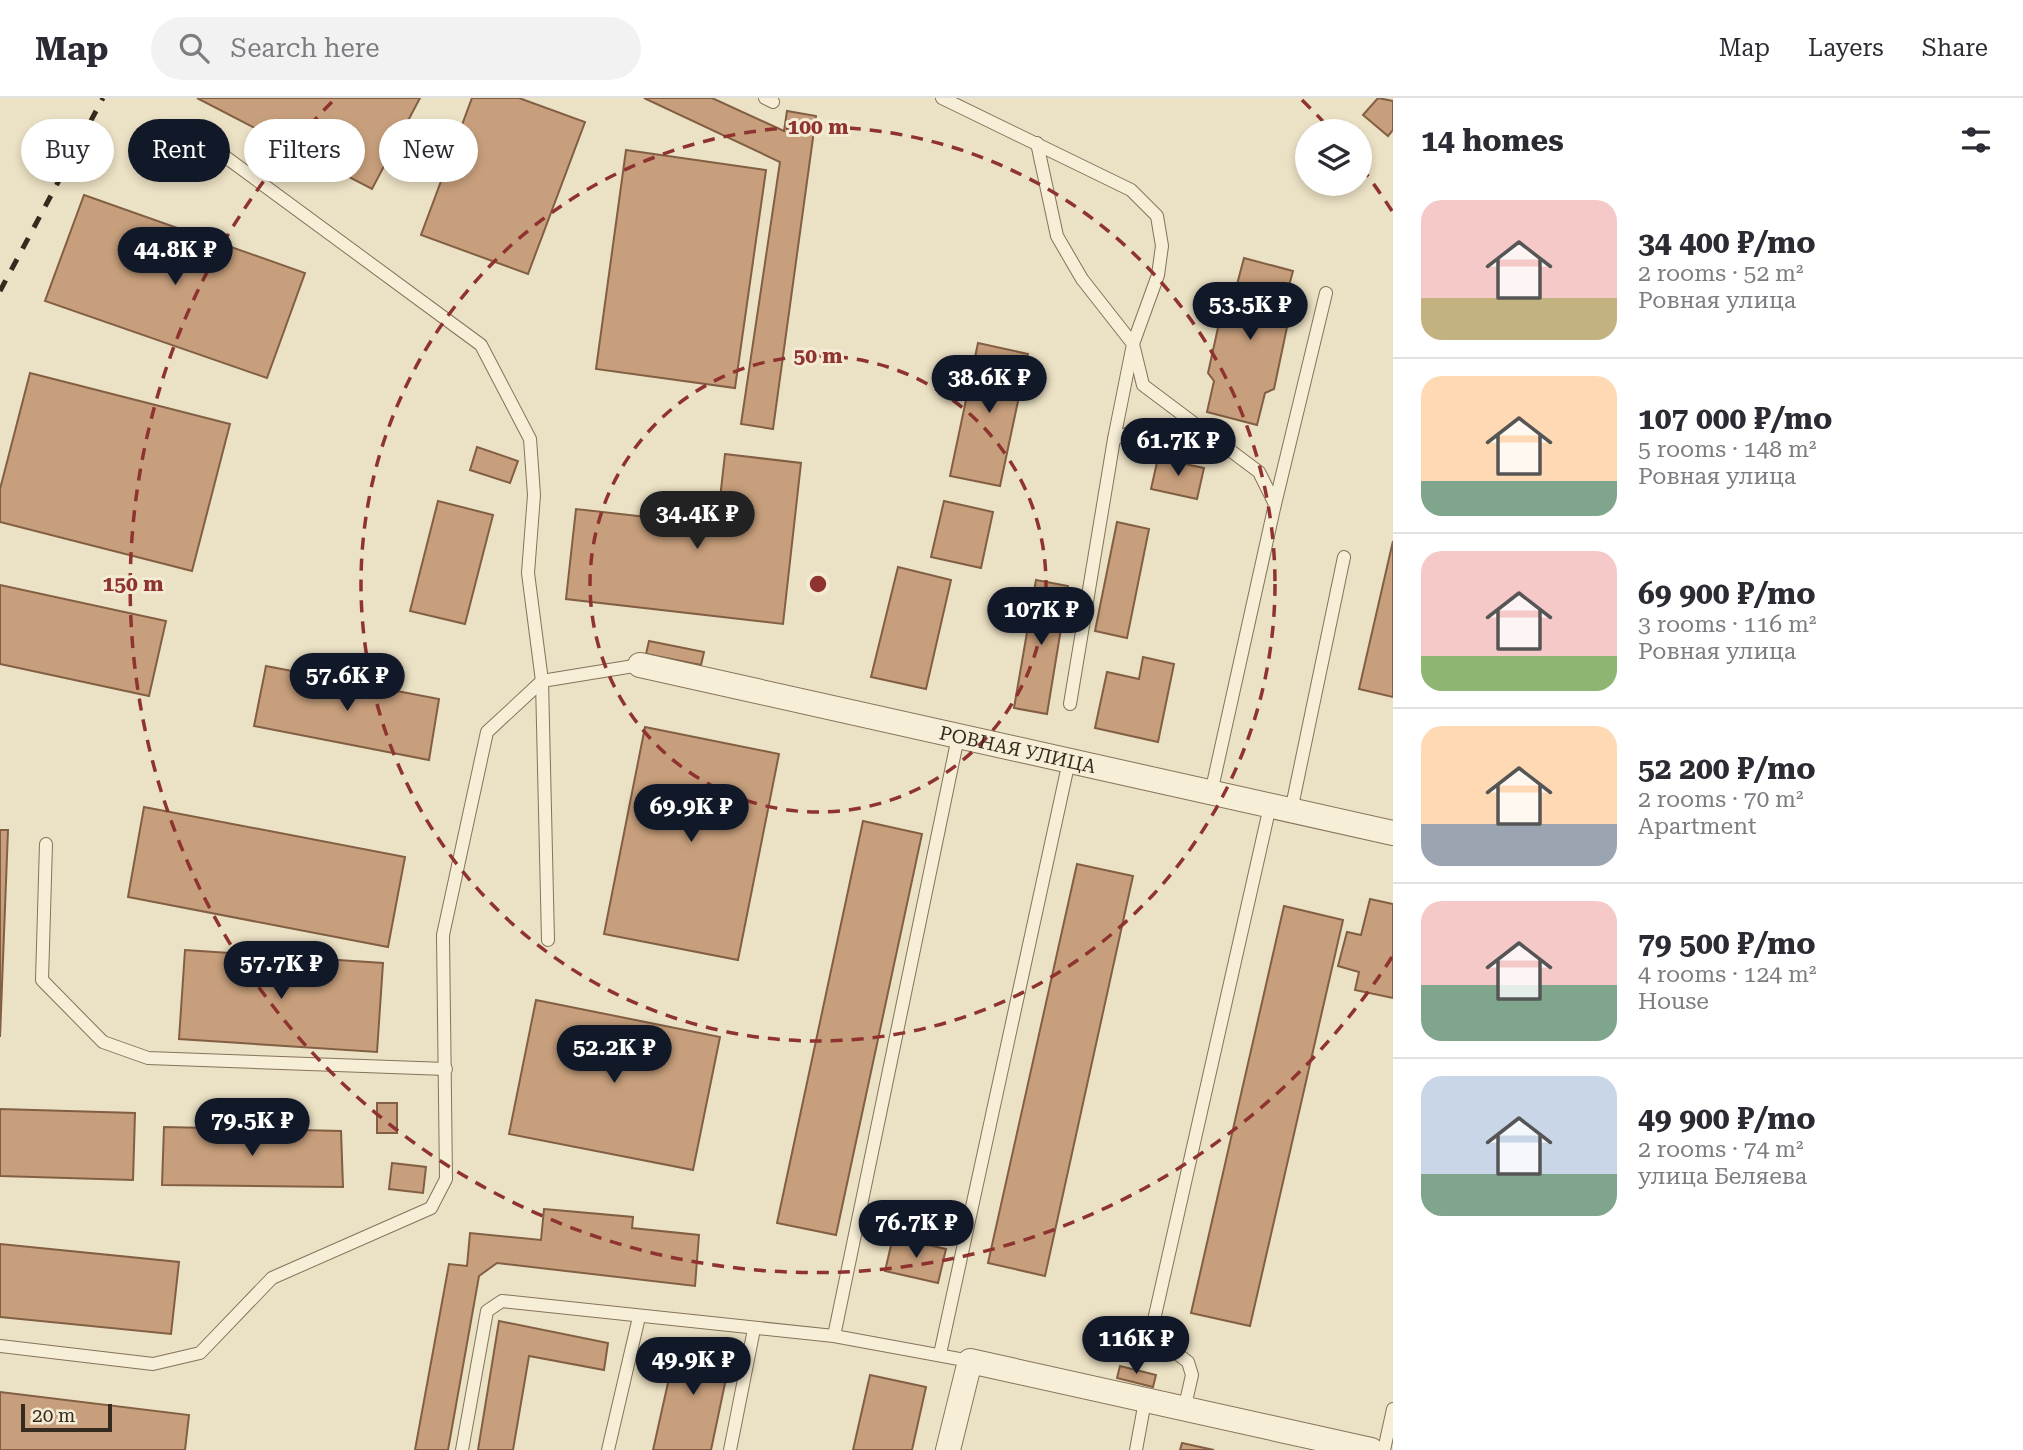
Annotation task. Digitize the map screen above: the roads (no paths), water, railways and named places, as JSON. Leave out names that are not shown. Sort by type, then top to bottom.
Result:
[{"type":"street","name":"РОВНАЯ УЛИЦА","points":[[640,666],[1393,833]]},
{"type":"street","points":[[948,1450],[970,1361],[1371,1450]]},
{"type":"lane","points":[[942,98],[1131,190],[1157,216],[1162,246],[1158,275],[1133,344],[1114,439],[1070,704]]},
{"type":"lane","points":[[1037,143],[1058,236],[1082,279],[1133,344],[1143,385],[1259,472],[1275,503]]},
{"type":"lane","points":[[230,160],[481,345],[530,439],[534,495],[528,573],[542,681],[548,940]]},
{"type":"lane","points":[[1211,793],[1275,503],[1326,293]]},
{"type":"lane","points":[[1114,439],[1139,429],[1211,436]]},
{"type":"lane","points":[[1184,1410],[1192,1375],[1188,1362],[1162,1342],[1154,1320],[1344,557]]},
{"type":"lane","points":[[0,1346],[153,1364],[200,1353],[272,1278],[431,1208],[446,1179],[443,935],[487,732],[542,681],[640,666]]},
{"type":"lane","points":[[834,1336],[958,737]]},
{"type":"lane","points":[[940,1354],[1069,761]]},
{"type":"lane","points":[[46,844],[42,980],[103,1042],[148,1058],[446,1069]]},
{"type":"lane","points":[[462,1450],[487,1311],[502,1301],[834,1336],[970,1361]]},
{"type":"lane","points":[[608,1450],[639,1317]]},
{"type":"lane","points":[[730,1450],[754,1329]]},
{"type":"lane","points":[[1136,1450],[1144,1401]]},
{"type":"lane","points":[[1384,1450],[1393,1409]]},
{"type":"railway","points":[[0,291],[103,98]]}]
